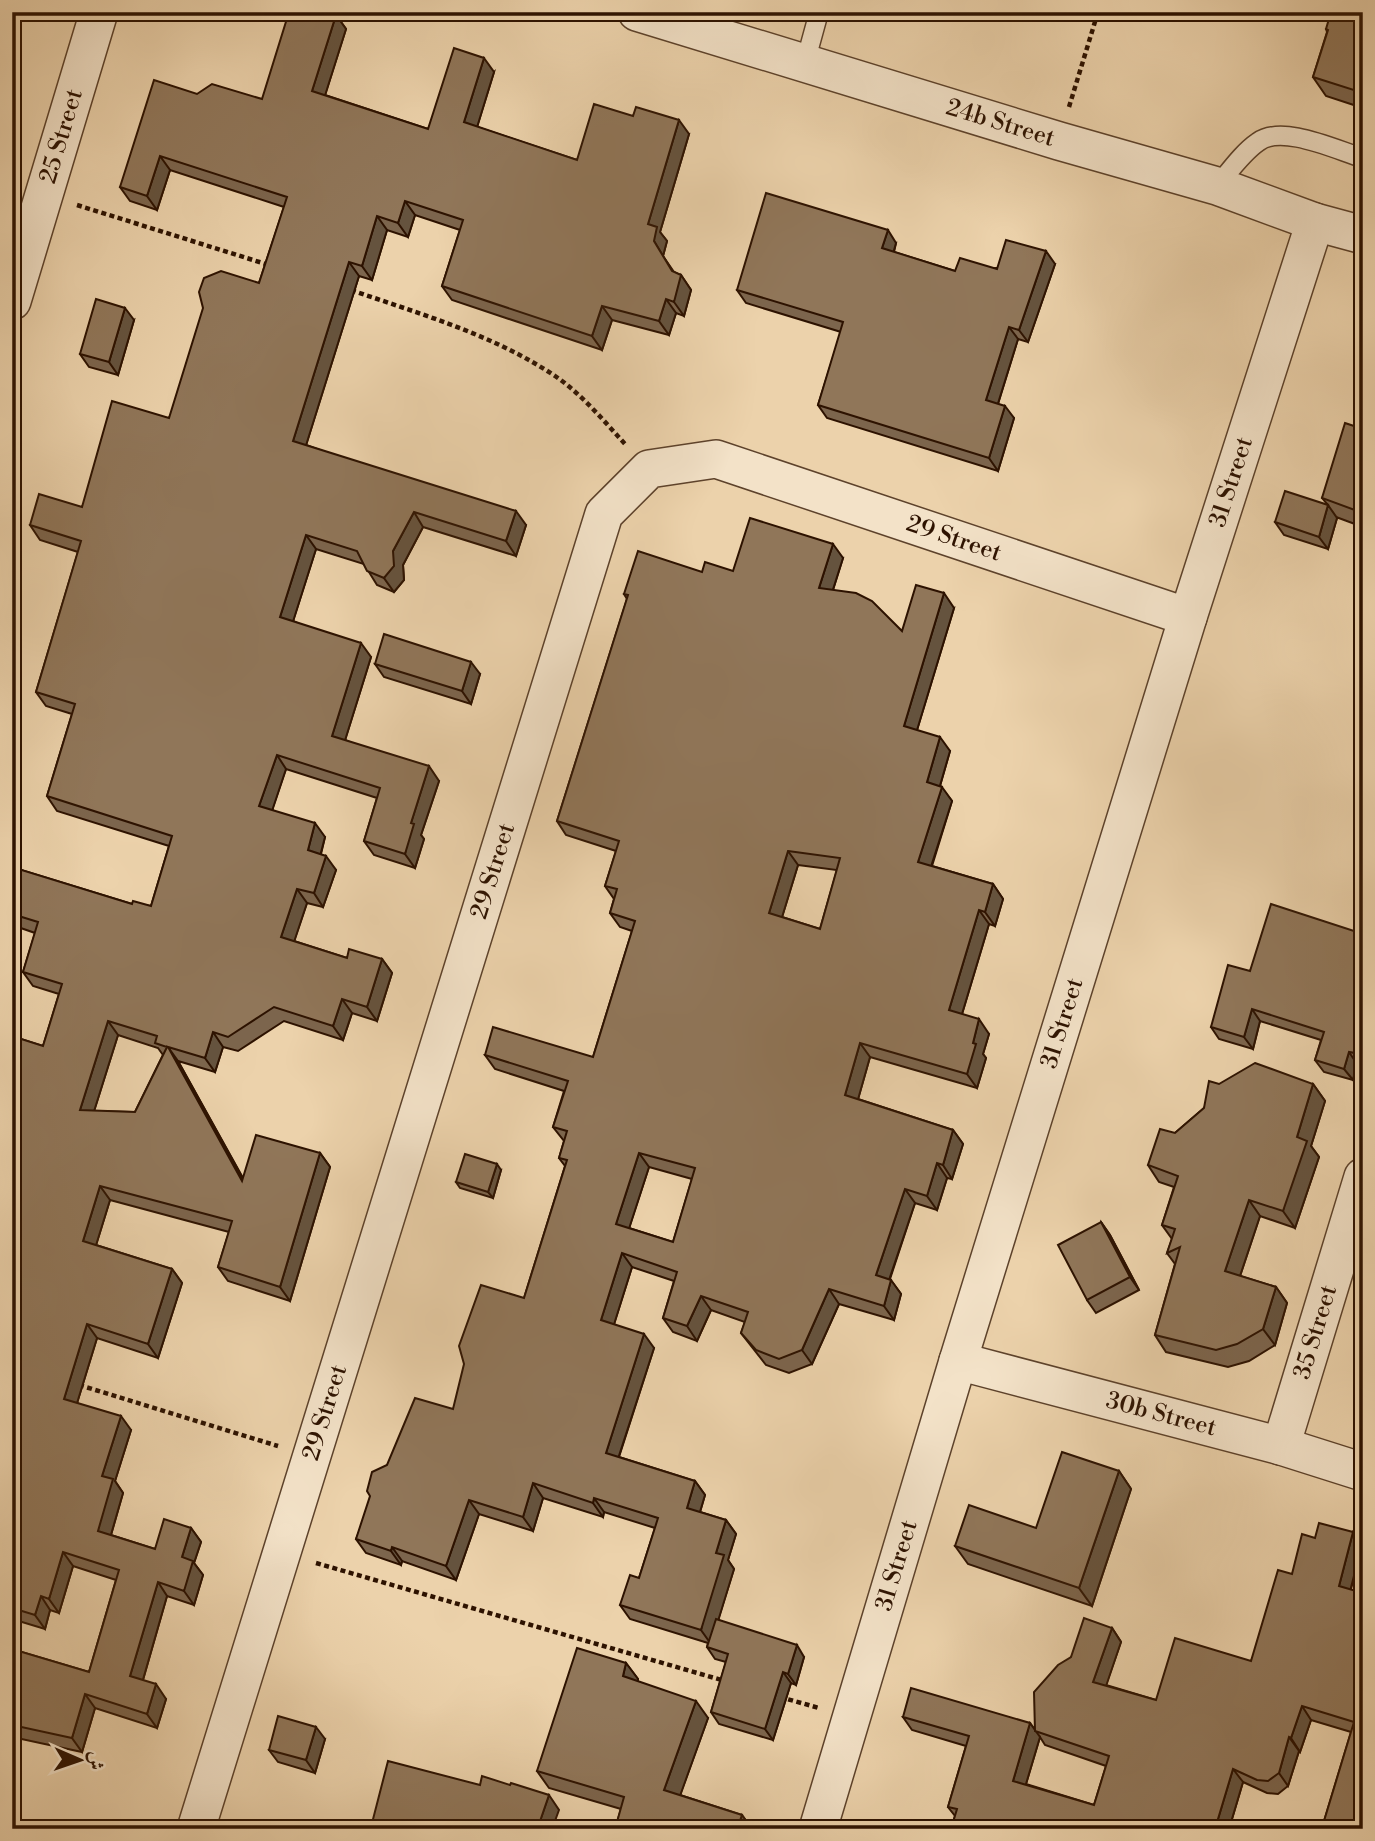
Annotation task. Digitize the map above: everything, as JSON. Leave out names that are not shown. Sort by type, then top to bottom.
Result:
[{"type":"street","name":"25 Street","points":[[12,302],[99,12]]},
{"type":"street","name":"24b Street","points":[[637,12],[1059,141],[1217,186],[1315,222],[1363,235]]},
{"type":"street","name":"31 Street","points":[[818,1829],[958,1360],[1188,617],[1315,222]]},
{"type":"street","name":"29 Street","points":[[196,1829],[604,514],[649,469],[716,459],[1188,617]]},
{"type":"street","name":"35 Street","points":[[1282,1446],[1363,1177]]},
{"type":"street","name":"30b Street","points":[[958,1360],[1282,1446],[1363,1472]]},
{"type":"lane","points":[[805,63],[819,12]]},
{"type":"lane","points":[[1217,186],[1248,150],[1259,141],[1272,136],[1299,138],[1363,158]]},
{"type":"path","points":[[1059,141],[1098,12]]},
{"type":"path","points":[[44,195],[277,267]]},
{"type":"path","points":[[341,287],[495,341],[554,375],[649,469]]},
{"type":"path","points":[[78,1384],[312,1457]]},
{"type":"path","points":[[282,1553],[731,1683]]},
{"type":"path","points":[[771,1694],[850,1717]]},
{"type":"building","points":[[289,12],[328,12],[336,15],[312,91],[428,129],[454,48],[484,58],[464,122],[577,160],[594,104],[633,116],[636,107],[679,120],[648,224],[657,227],[654,241],[672,271],[681,275],[674,302],[666,299],[659,321],[602,306],[592,336],[442,286],[463,220],[405,201],[398,223],[377,216],[362,266],[349,262],[293,441],[516,511],[506,541],[414,512],[393,551],[394,566],[384,578],[367,571],[357,551],[306,535],[280,617],[361,643],[332,736],[429,766],[411,823],[414,824],[405,854],[364,841],[380,788],[277,755],[259,806],[315,823],[308,850],[326,856],[314,893],[297,889],[281,937],[347,958],[349,949],[382,959],[367,1007],[342,999],[333,1026],[274,1007],[228,1037],[213,1032],[205,1058],[168,1047],[242,1181],[256,1135],[320,1153],[280,1287],[218,1267],[232,1221],[100,1186],[83,1241],[172,1269],[148,1344],[87,1324],[64,1399],[121,1416],[102,1476],[113,1479],[98,1531],[155,1549],[164,1519],[191,1528],[182,1557],[193,1561],[184,1591],[158,1582],[130,1676],[156,1684],[147,1714],[85,1694],[72,1738],[12,1725],[12,1649],[89,1672],[119,1570],[63,1552],[49,1599],[41,1596],[35,1615],[12,1608],[12,1036],[43,1046],[62,984],[23,972],[38,922],[12,914],[12,867],[132,904],[133,901],[151,906],[172,836],[47,796],[75,704],[36,692],[81,541],[30,525],[39,494],[82,507],[112,401],[169,418],[203,308],[199,292],[204,278],[221,271],[259,283],[287,197],[160,156],[147,196],[120,187],[154,80],[197,94],[212,84],[262,99]],"holes":[[[108,1021],[157,1036],[155,1043],[167,1047],[135,1112],[80,1110]]]},
{"type":"building","points":[[1331,12],[1363,12],[1363,24],[1355,45],[1363,47],[1363,93],[1313,77]]},
{"type":"building","points":[[766,193],[888,230],[882,248],[955,271],[960,258],[997,269],[1006,240],[1046,251],[1019,330],[1009,327],[986,400],[1005,406],[989,458],[818,405],[843,322],[737,290]]},
{"type":"building","points":[[96,299],[125,308],[109,362],[80,354]]},
{"type":"building","points":[[1345,423],[1363,429],[1363,513],[1322,498]]},
{"type":"building","points":[[1285,491],[1328,505],[1319,537],[1275,522]]},
{"type":"building","points":[[750,518],[833,544],[819,588],[856,593],[872,601],[902,631],[916,585],[944,593],[904,726],[940,737],[927,782],[942,787],[918,862],[993,884],[985,912],[979,910],[949,1010],[979,1019],[973,1043],[976,1044],[967,1074],[860,1043],[845,1095],[953,1130],[943,1165],[937,1163],[927,1196],[905,1189],[876,1275],[891,1280],[884,1306],[829,1289],[802,1350],[779,1359],[756,1350],[741,1333],[748,1312],[701,1296],[687,1326],[663,1318],[677,1272],[622,1253],[601,1320],[644,1334],[606,1453],[695,1481],[687,1508],[726,1520],[716,1553],[724,1555],[701,1630],[620,1605],[630,1575],[639,1578],[658,1518],[594,1498],[593,1503],[533,1483],[523,1517],[469,1500],[446,1566],[392,1547],[391,1551],[356,1539],[370,1496],[367,1491],[372,1472],[387,1465],[415,1398],[453,1409],[464,1364],[459,1346],[481,1285],[524,1298],[567,1160],[559,1158],[567,1131],[553,1127],[568,1081],[485,1055],[493,1027],[593,1057],[635,921],[610,913],[617,889],[605,886],[619,841],[557,821],[628,595],[624,594],[638,551],[702,572],[705,562],[733,571]],"holes":[[[788,851],[840,858],[820,929],[769,913]],[[639,1153],[695,1168],[673,1242],[616,1224]]]},
{"type":"building","points":[[384,634],[471,662],[462,691],[375,664]]},
{"type":"building","points":[[1271,904],[1357,932],[1363,914],[1363,1026],[1355,1053],[1349,1052],[1344,1069],[1315,1060],[1324,1032],[1252,1009],[1244,1037],[1211,1027],[1228,965],[1250,971]]},
{"type":"building","points":[[1255,1063],[1313,1084],[1297,1137],[1307,1141],[1283,1211],[1249,1200],[1225,1271],[1276,1287],[1263,1329],[1237,1344],[1216,1350],[1155,1335],[1180,1247],[1167,1253],[1175,1229],[1162,1225],[1178,1176],[1148,1165],[1160,1129],[1175,1133],[1204,1108],[1209,1081],[1219,1084]]},
{"type":"building","points":[[465,1154],[497,1164],[488,1192],[456,1182]]},
{"type":"building","points":[[1101,1222],[1130,1277],[1087,1300],[1058,1245]]},
{"type":"building","points":[[1062,1452],[1119,1471],[1079,1588],[955,1546],[969,1505],[1036,1528]]},
{"type":"building","points":[[1319,1523],[1353,1532],[1339,1586],[1363,1593],[1363,1801],[1354,1829],[1324,1821],[1354,1722],[1302,1706],[1291,1738],[1289,1737],[1279,1773],[1268,1781],[1257,1780],[1233,1769],[1215,1829],[951,1829],[957,1809],[948,1807],[969,1736],[903,1717],[911,1688],[1030,1723],[1013,1781],[1094,1805],[1109,1756],[1035,1731],[1034,1692],[1058,1665],[1071,1657],[1084,1618],[1112,1628],[1093,1682],[1156,1700],[1175,1638],[1251,1661],[1278,1570],[1292,1574],[1302,1534],[1315,1538]]},
{"type":"building","points":[[716,1619],[797,1645],[788,1674],[783,1672],[765,1729],[711,1712],[728,1654],[707,1647]]},
{"type":"building","points":[[577,1648],[626,1663],[623,1676],[696,1701],[664,1790],[742,1815],[737,1829],[669,1829],[647,1822],[644,1829],[615,1829],[624,1797],[537,1771]]},
{"type":"building","points":[[278,1716],[316,1727],[306,1760],[269,1750]]},
{"type":"building","points":[[388,1761],[480,1785],[482,1776],[549,1795],[538,1827],[545,1829],[371,1827]]}]
